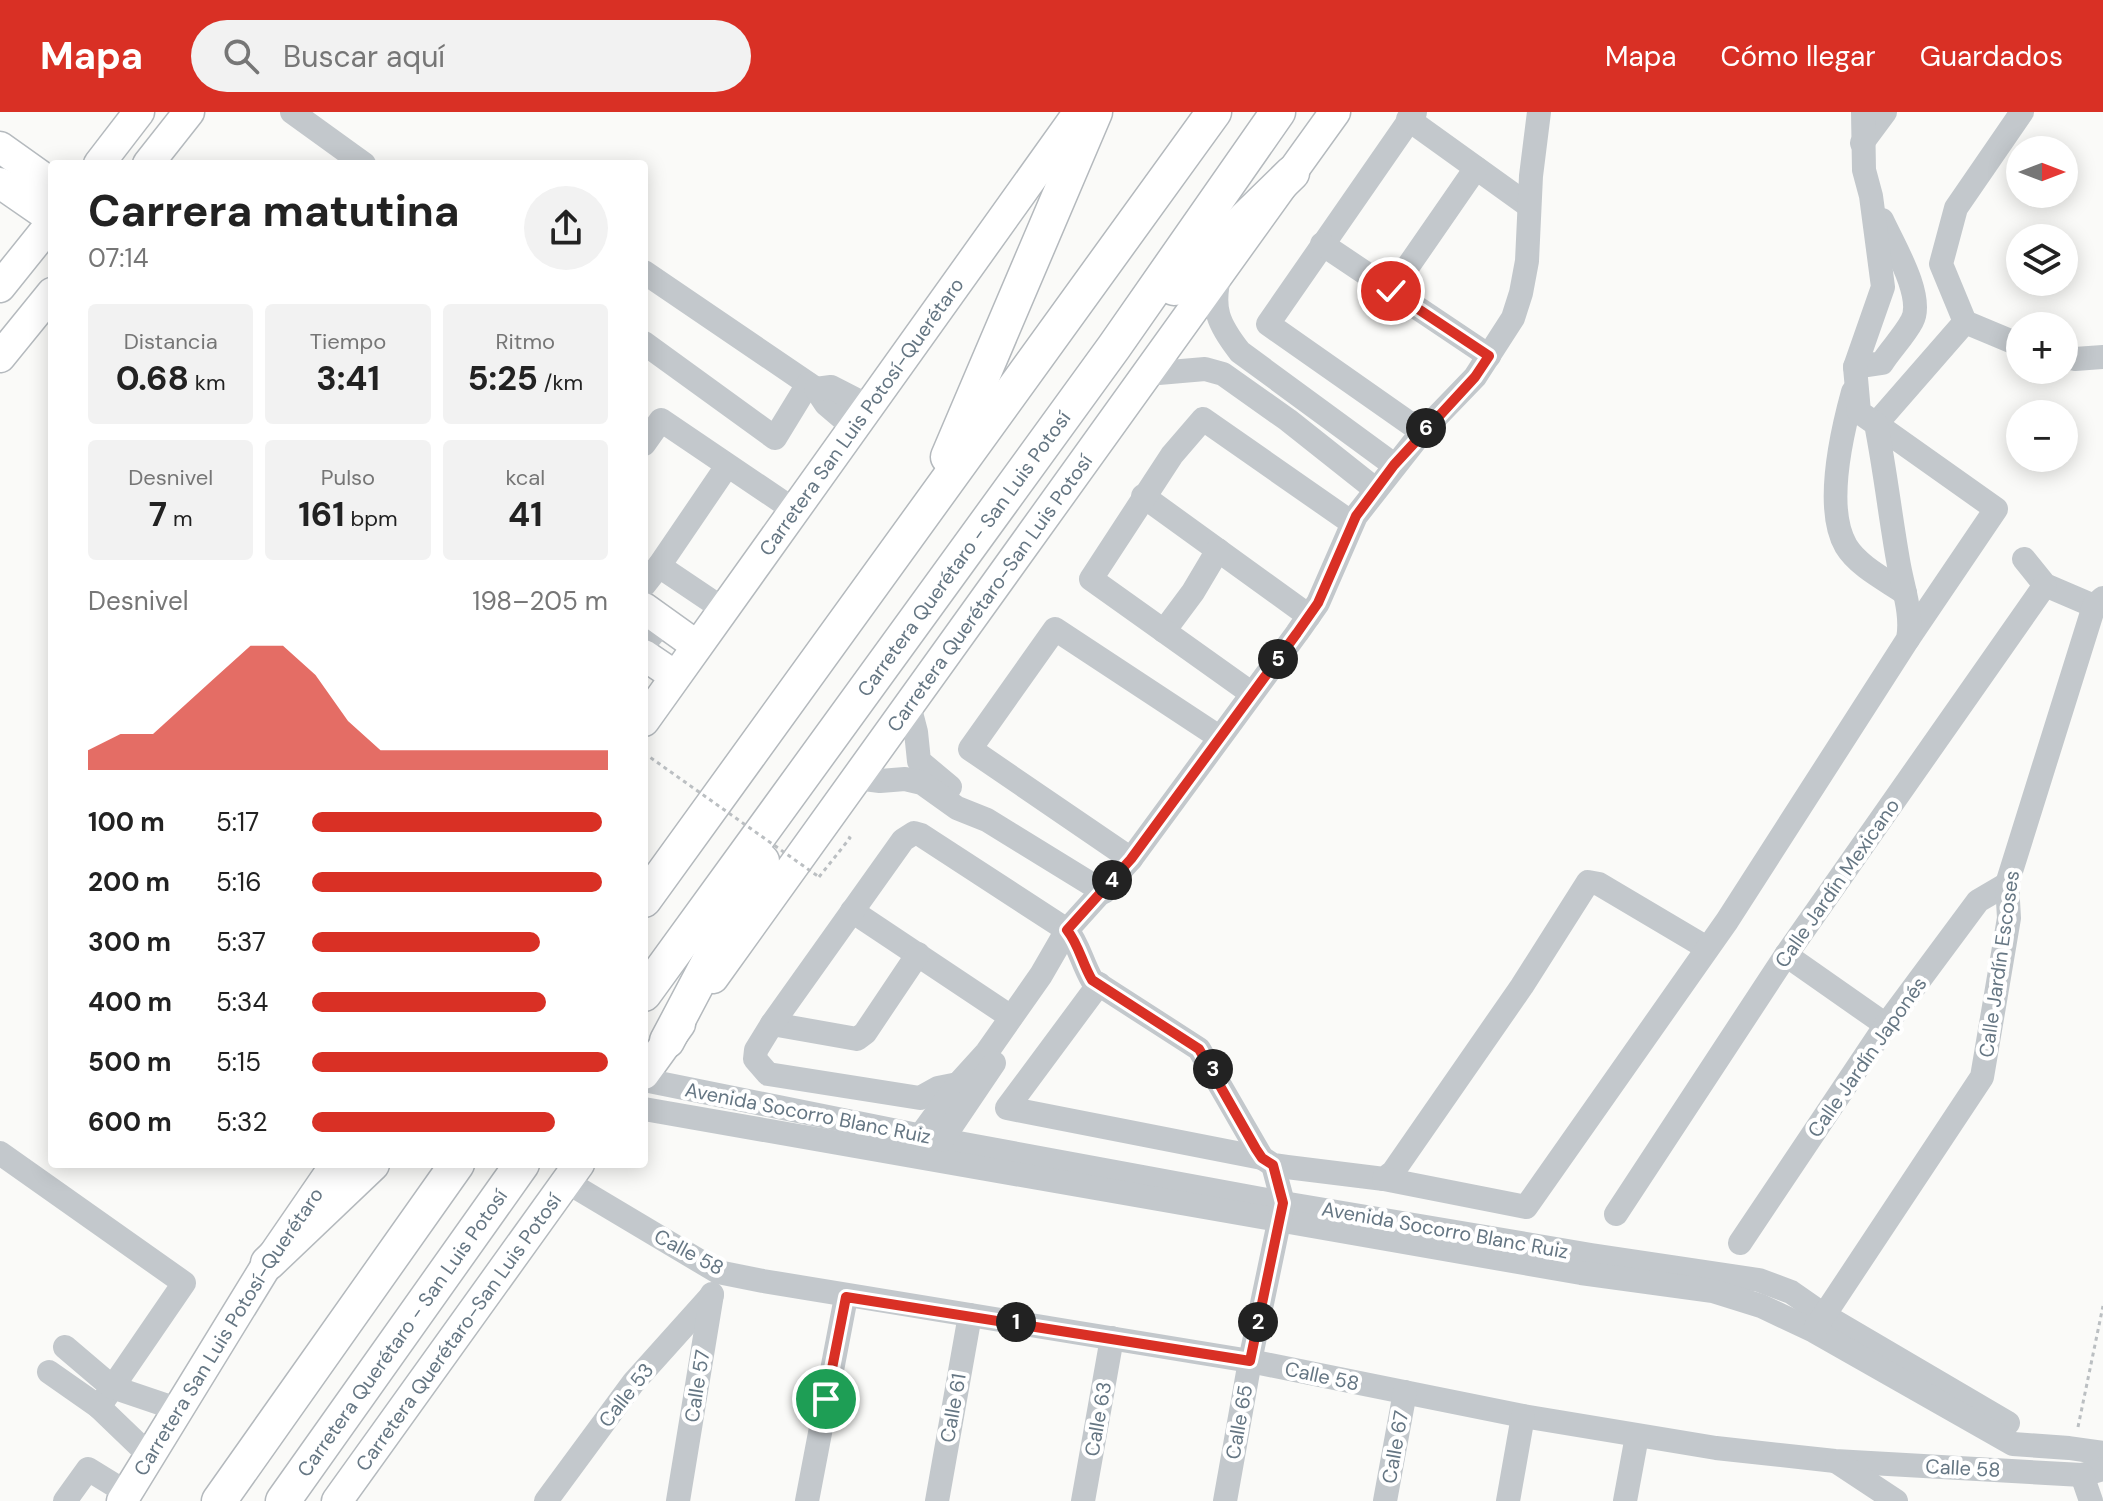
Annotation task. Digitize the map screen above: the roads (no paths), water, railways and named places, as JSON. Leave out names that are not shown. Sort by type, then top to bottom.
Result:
[{"type":"highway","points":[[923,517],[1095,112]]},
{"type":"highway","points":[[648,895],[1214,112]]},
{"type":"highway","name":"Carretera Querétaro - San Luis Potosí","points":[[648,989],[1114,347],[1278,112]]},
{"type":"highway","points":[[1114,347],[1292,173]]},
{"type":"highway","points":[[667,1041],[814,763]]},
{"type":"highway","points":[[268,1263],[368,1168]]},
{"type":"highway","points":[[219,1501],[454,1168]]},
{"type":"highway","name":"Carretera Querétaro - San Luis Potosí","points":[[283,1501],[519,1168]]},
{"type":"main road","points":[[102,160],[139,112]]},
{"type":"main road","points":[[151,160],[189,112]]},
{"type":"main road","name":"Carretera San Luis Potosí-Querétaro","points":[[648,715],[1079,112]]},
{"type":"main road","name":"Carretera Querétaro-San Luis Potosí","points":[[648,1068],[1335,112]]},
{"type":"main road","points":[[0,147],[48,181]]},
{"type":"main road","points":[[0,183],[48,217]]},
{"type":"main road","points":[[0,287],[48,225]]},
{"type":"main road","points":[[0,357],[48,298]]},
{"type":"main road","points":[[650,625],[697,646]]},
{"type":"main road","points":[[648,658],[675,676]]},
{"type":"main road","name":"Carretera San Luis Potosí-Querétaro","points":[[125,1497],[268,1263],[333,1168]]},
{"type":"main road","name":"Carretera Querétaro-San Luis Potosí","points":[[337,1501],[573,1173]]},
{"type":"street","points":[[292,112],[358,160]]},
{"type":"street","points":[[309,112],[374,160]]},
{"type":"street","points":[[931,1138],[1104,892],[1318,603],[1352,523],[1375,489],[1422,432],[1475,377],[1513,318],[1527,261],[1529,206],[1539,112]]},
{"type":"street","points":[[1863,112],[1864,170],[1871,196],[1883,287],[1856,375],[1838,456],[1836,490],[1839,524],[1846,546],[1859,561],[1905,593]]},
{"type":"street","points":[[1862,143],[1885,112]]},
{"type":"street","points":[[2006,339],[1965,322],[1941,264],[1956,208],[2022,112]]},
{"type":"street","points":[[1422,432],[1268,324],[1412,116],[1529,206]]},
{"type":"street","points":[[1391,291],[1476,168]]},
{"type":"street","points":[[1856,375],[1882,363],[1912,321],[1915,311],[1914,293],[1871,196]]},
{"type":"street","points":[[1322,244],[1489,356]]},
{"type":"street","points":[[1220,272],[1214,294],[1217,313],[1225,333],[1240,352],[1394,465]]},
{"type":"street","points":[[648,275],[812,386],[831,387],[861,417]]},
{"type":"street","points":[[1876,424],[1965,322]]},
{"type":"street","points":[[648,346],[775,438],[812,386]]},
{"type":"street","points":[[2078,359],[2103,357]]},
{"type":"street","points":[[1147,374],[1205,369],[1223,374],[1288,420],[1375,489]]},
{"type":"street","points":[[1099,984],[1007,1108],[1274,1163],[1384,1179],[1526,1207],[1707,948],[1996,509],[1859,412],[1856,375]]},
{"type":"street","points":[[1251,693],[1091,579],[1143,496],[1203,419],[1352,523]]},
{"type":"street","points":[[648,438],[661,420],[794,510]]},
{"type":"street","points":[[1876,424],[1911,625],[1908,639]]},
{"type":"street","points":[[723,609],[652,576],[727,466]]},
{"type":"street","points":[[1143,496],[1309,616]]},
{"type":"street","points":[[1164,631],[1193,592],[1218,550]]},
{"type":"street","points":[[2024,559],[2045,585],[2099,602]]},
{"type":"street","name":"Calle Jardín Mexicano","points":[[1616,1214],[1786,955],[2045,585]]},
{"type":"street","name":"Calle Jardín Escoses","points":[[1819,1323],[1982,1077],[2009,918],[2007,884],[2099,602]]},
{"type":"street","points":[[1131,859],[970,749],[997,707],[1055,629],[1219,737]]},
{"type":"street","points":[[909,705],[919,761],[939,780],[964,796],[987,820]]},
{"type":"street","points":[[857,778],[880,781],[905,779],[922,783],[957,808],[987,820],[1104,892]]},
{"type":"street","points":[[958,1084],[938,1088],[920,1098],[768,1074],[755,1059],[756,1050],[772,1024],[903,840],[914,833],[1072,937],[1092,980],[1199,1049],[1274,1163],[1289,1213]]},
{"type":"street","points":[[1384,1179],[1393,1172],[1481,1045],[1588,882],[1599,884],[1707,948]]},
{"type":"street","name":"Calle Jardín Japonés","points":[[1740,1243],[1886,1025],[1978,901],[2007,884]]},
{"type":"street","points":[[852,911],[1011,1017]]},
{"type":"street","points":[[931,1138],[958,1084],[987,1052],[1072,937]]},
{"type":"street","points":[[772,1024],[857,1039],[865,1033],[918,954]]},
{"type":"street","points":[[1786,955],[1886,1025]]},
{"type":"street","name":"Avenida Socorro Blanc Ruiz","points":[[648,1081],[1289,1213]]},
{"type":"street","points":[[717,1121],[712,1109],[715,1101],[722,1096]]},
{"type":"street","name":"Avenida Socorro Blanc Ruiz","points":[[648,1110],[1586,1264],[1717,1282],[1759,1280],[1791,1292],[1819,1323],[2018,1429],[2071,1448],[2103,1453]]},
{"type":"street","points":[[0,1153],[184,1283],[106,1397]]},
{"type":"street","name":"Calle 58","points":[[573,1173],[715,1283],[846,1297],[1112,1338],[1250,1361],[1523,1416],[1716,1448],[1835,1461],[2092,1472]]},
{"type":"street","name":"Calle 65","points":[[1225,1501],[1250,1361],[1289,1213]]},
{"type":"street","name":"Calle 53","points":[[546,1501],[633,1383],[715,1283]]},
{"type":"street","name":"Calle 57","points":[[678,1501],[715,1283]]},
{"type":"street","points":[[807,1501],[846,1297]]},
{"type":"street","name":"Calle 61","points":[[937,1501],[970,1315]]},
{"type":"street","name":"Calle 63","points":[[1083,1501],[1112,1338]]},
{"type":"street","points":[[65,1347],[150,1456]]},
{"type":"street","points":[[49,1372],[106,1397],[177,1409]]},
{"type":"street","name":"Calle 67","points":[[1385,1501],[1405,1392]]},
{"type":"street","points":[[1508,1501],[1523,1416]]},
{"type":"street","points":[[1625,1501],[1637,1436]]},
{"type":"street","points":[[1835,1461],[1896,1501]]},
{"type":"street","points":[[65,1501],[88,1469],[125,1497]]},
{"type":"street","points":[[2091,1501],[2092,1472]]}]
